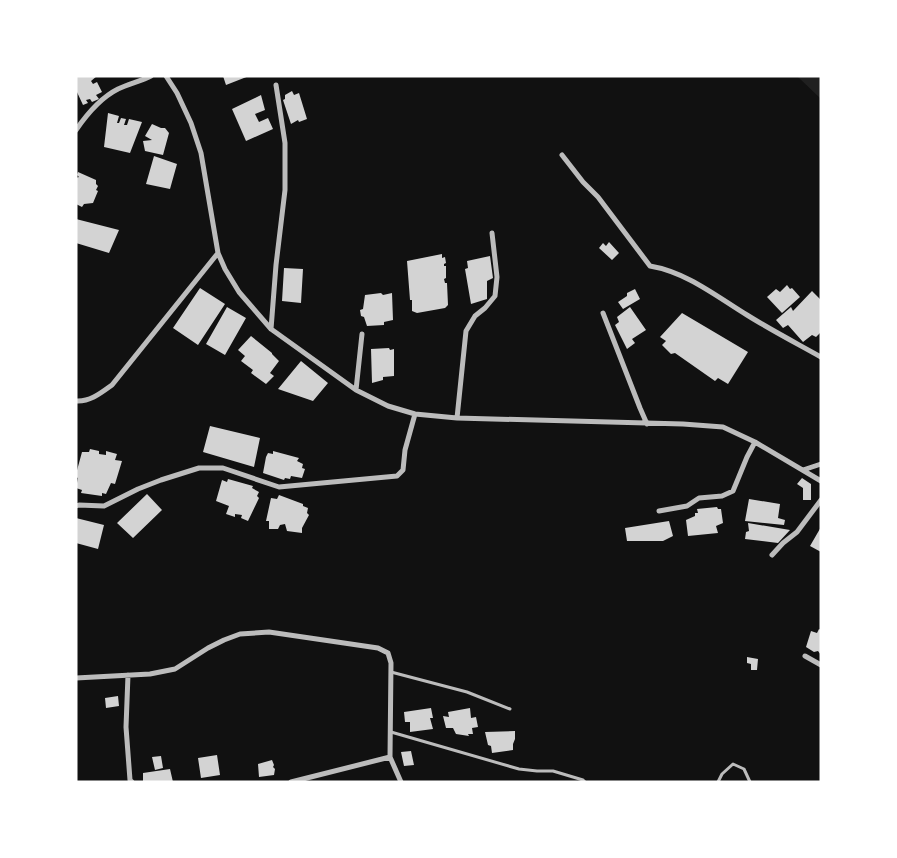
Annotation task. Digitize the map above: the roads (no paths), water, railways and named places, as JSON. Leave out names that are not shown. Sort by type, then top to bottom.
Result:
[{"type":"street","points":[[76,130],[98,103],[117,90],[152,76]]},
{"type":"street","points":[[166,76],[177,93],[201,153],[218,253],[225,269],[239,292],[271,329],[356,390],[388,406],[414,414],[457,418],[723,427],[755,442],[821,481]]},
{"type":"street","points":[[271,329],[285,190],[284,143],[276,85]]},
{"type":"street","points":[[562,155],[583,182],[598,197],[650,266],[672,272],[700,286],[821,358]]},
{"type":"street","points":[[457,418],[466,331],[475,316],[495,296],[497,277],[492,233]]},
{"type":"street","points":[[76,400],[83,401],[95,397],[112,385],[218,253]]},
{"type":"street","points":[[603,313],[647,424]]},
{"type":"street","points":[[356,390],[362,334]]},
{"type":"street","points":[[76,506],[104,506],[138,489],[199,468],[223,468],[279,487],[397,476],[402,470],[414,414]]},
{"type":"street","points":[[659,511],[687,506],[699,498],[722,496],[732,492],[755,442]]},
{"type":"street","points":[[803,470],[821,464]]},
{"type":"street","points":[[772,555],[797,532],[821,500]]},
{"type":"street","points":[[76,678],[150,674],[175,669],[208,648],[240,634],[269,632],[378,648],[388,653],[391,663],[390,757],[401,782]]},
{"type":"street","points":[[805,656],[821,665]]},
{"type":"street","points":[[128,675],[126,728],[130,780],[132,782]]},
{"type":"street","points":[[291,782],[390,757]]},
{"type":"lane","points":[[391,672],[467,692],[510,709]]},
{"type":"lane","points":[[390,732],[519,769],[553,771],[585,782]]},
{"type":"lane","points":[[718,782],[722,774],[733,764],[744,769],[750,782]]}]
